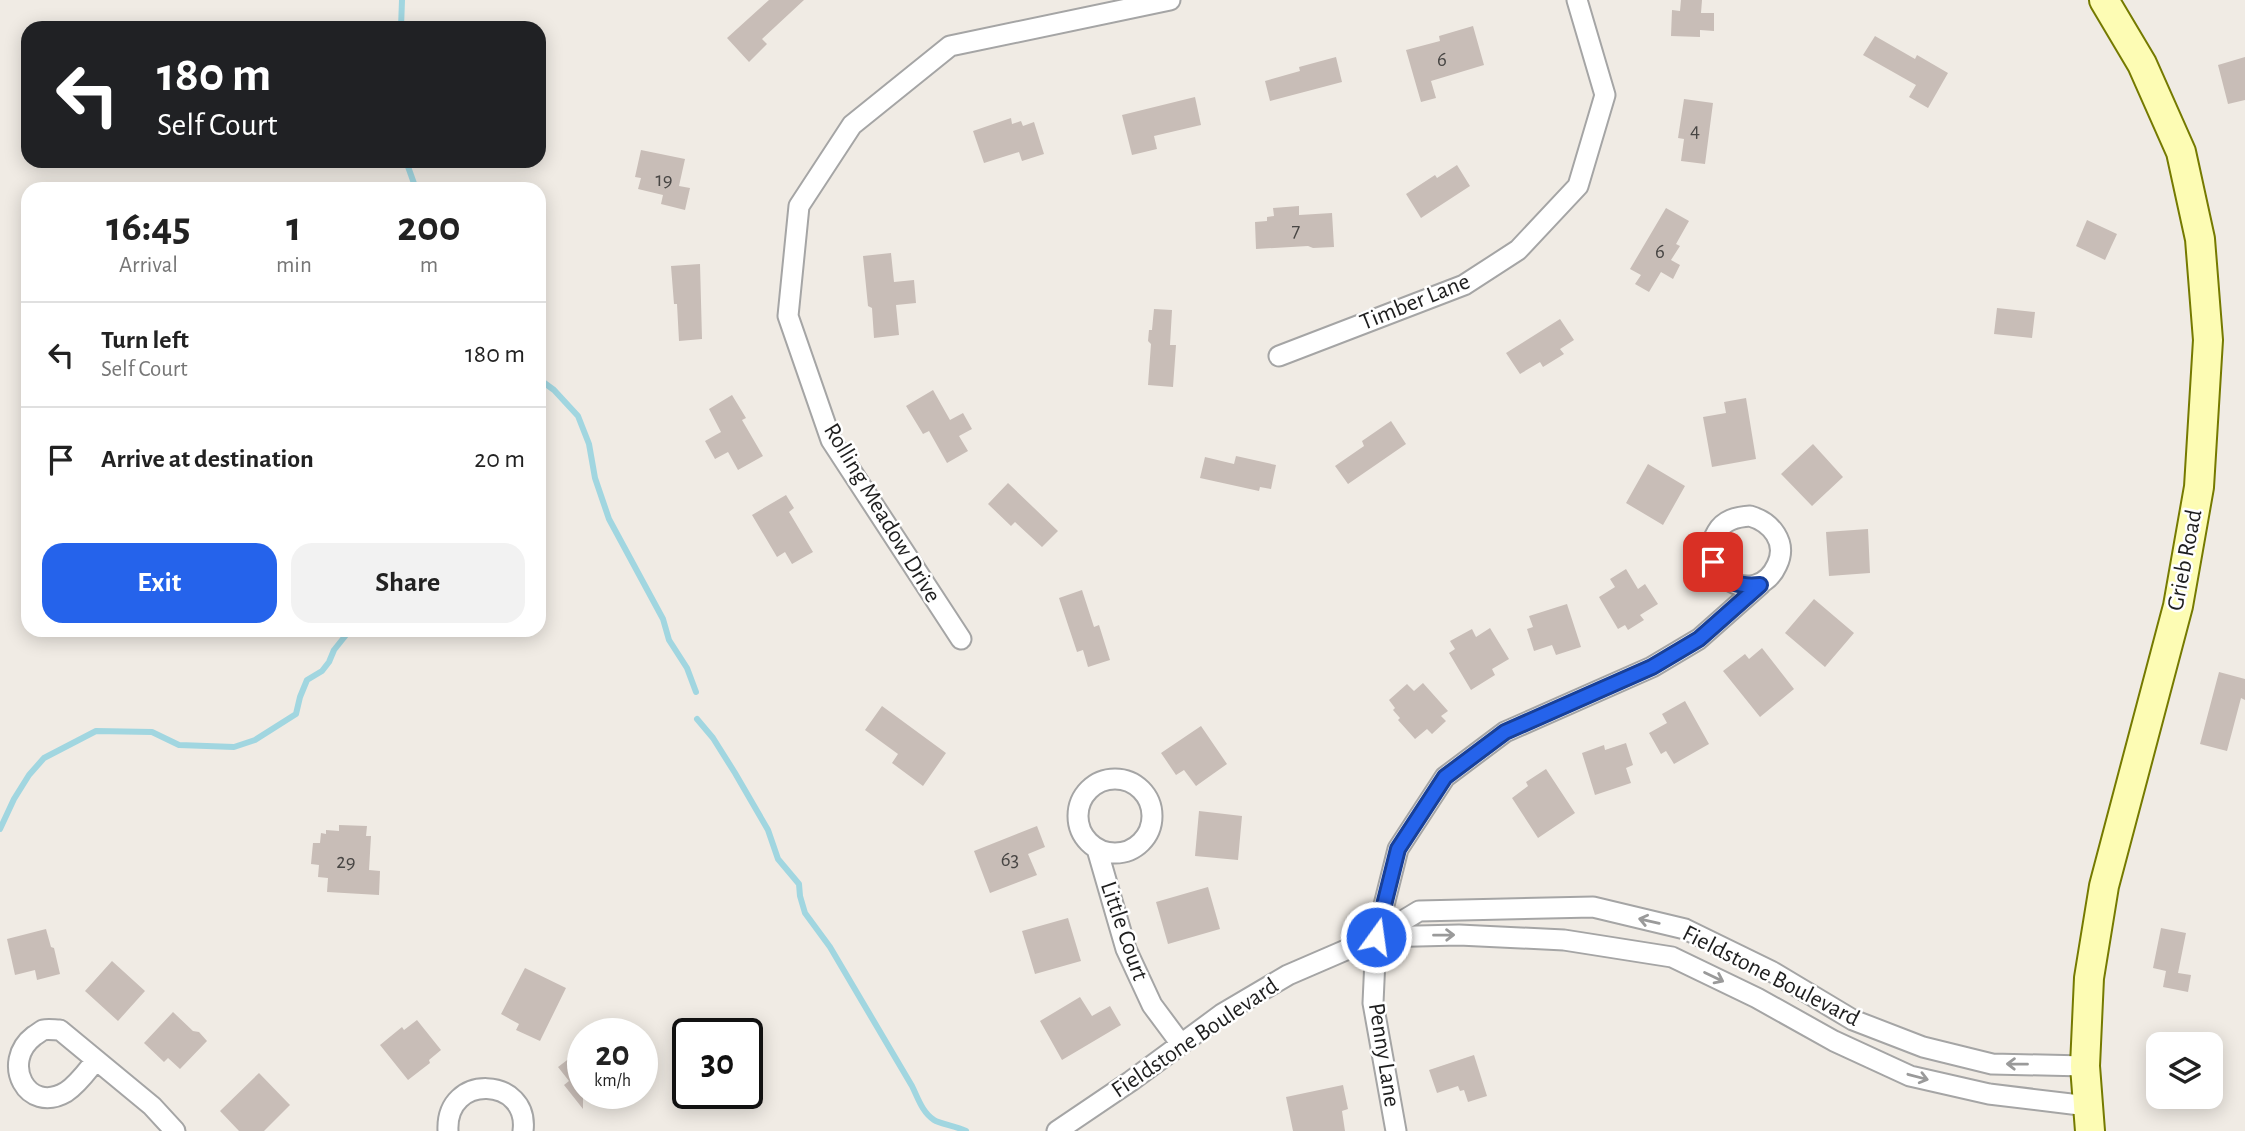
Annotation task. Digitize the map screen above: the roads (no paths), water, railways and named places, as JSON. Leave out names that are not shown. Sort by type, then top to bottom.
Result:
[{"type":"street","name":"Rolling Meadow Drive","points":[[961,639],[831,440],[788,316],[799,206],[852,125],[950,46],[1170,0]]},
{"type":"street","name":"Timber Lane","points":[[1279,356],[1464,285],[1518,250],[1578,186],[1605,95],[1577,0]]},
{"type":"street","name":"Grieb Road","points":[[2089,1119],[2085,1066],[2089,978],[2104,886],[2178,606],[2199,487],[2208,340],[2200,239],[2181,152],[2142,64],[2104,0]]},
{"type":"street","name":"Penny Lane","points":[[1396,1131],[1373,1003],[1376,937],[1398,849],[1445,777],[1505,732],[1652,667],[1699,639],[1760,585]]},
{"type":"street","name":"Little Court","points":[[1097,849],[1126,949],[1152,1005],[1181,1044]]},
{"type":"street","name":"Fieldstone Boulevard","points":[[1057,1131],[1222,1014],[1288,975],[1376,937],[1419,911],[1593,907],[1685,929],[1771,971],[1853,1020],[1923,1047],[1992,1064],[2085,1066]]},
{"type":"street","name":"Fieldstone Boulevard","points":[[1376,937],[1459,935],[1564,940],[1672,957],[1757,998],[1834,1041],[1910,1076],[2089,1119]]},
{"type":"street","points":[[96,1060],[152,1106],[175,1131]]},
{"type":"street","points":[[448,1131],[451,1110],[458,1100],[468,1091],[481,1088],[494,1088],[506,1093],[515,1101],[522,1122],[536,1131]]},
{"type":"waterway","points":[[401,21],[402,0]]},
{"type":"waterway","points":[[408,168],[414,182]]},
{"type":"waterway","points":[[546,384],[578,416],[589,444],[595,478],[609,519],[663,619],[669,640],[687,668],[696,692]]},
{"type":"waterway","points":[[0,829],[14,799],[44,758],[96,731],[152,732],[179,745],[234,747],[255,740],[296,714],[307,680],[322,671],[344,637]]},
{"type":"waterway","points":[[697,719],[713,738],[735,773],[768,830],[778,859],[799,884],[805,913],[830,947],[923,1109],[937,1121],[966,1131]]}]
